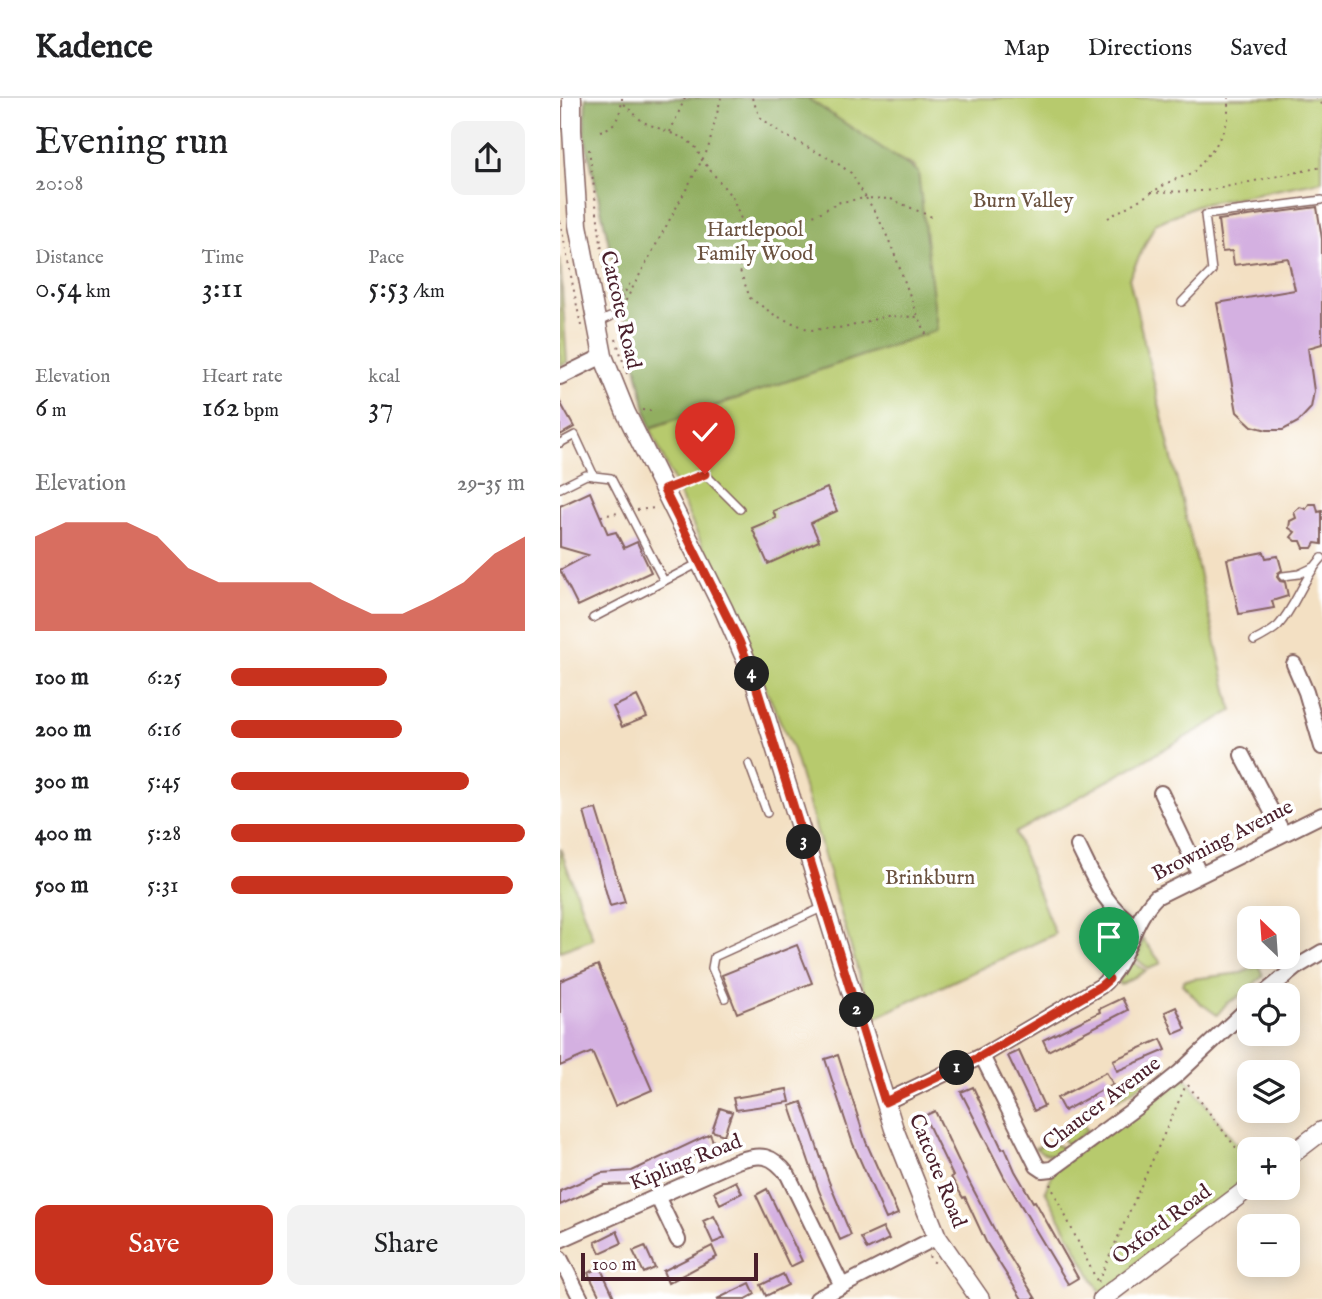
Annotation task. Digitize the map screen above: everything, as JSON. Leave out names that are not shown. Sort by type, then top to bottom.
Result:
[{"type":"street","name":"Catcote Road","points":[[572,98],[578,225],[600,325],[603,356],[626,413],[739,641],[753,676],[885,1102],[931,1240],[980,1299]]},
{"type":"street","points":[[560,377],[603,356]]},
{"type":"street","points":[[1293,664],[1306,692],[1322,747]]},
{"type":"street","points":[[1242,755],[1283,834]]},
{"type":"street","points":[[1161,793],[1200,875]]},
{"type":"street","name":"Browning Avenue","points":[[885,1102],[982,1056],[1101,986],[1122,960],[1147,906],[1156,897],[1322,815]]},
{"type":"street","points":[[1078,846],[1105,900],[1119,915],[1136,927]]},
{"type":"street","points":[[1277,983],[1322,952]]},
{"type":"street","name":"Chaucer Avenue","points":[[982,1056],[1037,1166],[1043,1170],[1052,1169],[1183,1078],[1237,1020]]},
{"type":"street","points":[[1300,1148],[1322,1131]]},
{"type":"street","name":"Kipling Road","points":[[560,1240],[737,1161],[754,1156],[768,1157],[788,1175],[842,1286]]},
{"type":"street","points":[[657,1196],[678,1240]]},
{"type":"street","name":"Oxford Road","points":[[1109,1293],[1237,1197]]},
{"type":"street","points":[[817,1299],[931,1240]]},
{"type":"street","points":[[560,1258],[580,1299]]},
{"type":"lane","points":[[1182,302],[1212,271],[1205,215],[1322,200]]},
{"type":"lane","points":[[560,443],[575,435],[594,477]]},
{"type":"lane","points":[[664,490],[705,474],[740,509]]},
{"type":"lane","points":[[560,488],[586,475],[611,478],[664,581]]},
{"type":"lane","points":[[1254,641],[1276,628],[1289,612],[1314,566],[1322,558]]},
{"type":"lane","points":[[593,618],[700,562]]},
{"type":"lane","points":[[1283,576],[1300,573],[1314,566]]},
{"type":"lane","points":[[750,764],[767,813]]},
{"type":"lane","points":[[725,998],[712,968],[712,959],[825,907]]},
{"type":"path","points":[[670,132],[685,98]]},
{"type":"path","points":[[621,309],[708,149],[721,98]]},
{"type":"path","points":[[752,98],[760,117],[782,134],[851,173],[888,234],[926,334]]},
{"type":"path","points":[[1108,218],[1150,192],[1192,174],[1204,162],[1228,121],[1228,98]]},
{"type":"path","points":[[1315,98],[1322,105]]},
{"type":"path","points":[[622,100],[643,122],[685,139],[696,148],[702,160],[732,197],[743,224],[739,268],[750,298],[776,316],[810,330],[848,327],[886,316],[919,317]]},
{"type":"path","points":[[600,131],[610,129],[618,119],[622,100]]},
{"type":"path","points":[[589,146],[600,325]]},
{"type":"path","points":[[1150,192],[1206,191],[1322,167]]},
{"type":"path","points":[[744,234],[758,238],[771,235],[783,222],[793,218],[817,214],[840,202],[866,198],[891,199],[934,218]]},
{"type":"path","points":[[560,221],[600,325],[622,357]]},
{"type":"path","points":[[600,325],[630,283]]},
{"type":"path","points":[[638,408],[646,412],[652,411]]},
{"type":"path","points":[[1183,1078],[1237,1150]]},
{"type":"path","points":[[1109,1293],[1183,1078]]},
{"type":"path","points":[[1043,1170],[1109,1293]]},
{"type":"path","points":[[931,1240],[931,1261],[943,1268]]},
{"type":"green space","name":"Hartlepool Family Wood","points":[[586,98],[807,98],[918,172],[937,330],[650,428],[584,133]]},
{"type":"green space","points":[[800,98],[1322,98],[1322,181],[1197,205],[1155,224],[1129,278],[1232,711],[1015,833],[1055,934],[872,1019],[793,750],[650,428],[937,330],[915,167],[847,133]]},
{"type":"green space","points":[[560,258],[567,362],[560,366]]},
{"type":"green space","points":[[560,848],[593,939],[560,951]]},
{"type":"green space","points":[[1143,939],[1161,963],[1149,969],[1135,958]]},
{"type":"green space","points":[[1133,962],[1146,971],[1120,985],[1118,982]]},
{"type":"green space","points":[[1261,970],[1263,976],[1255,983],[1237,983],[1237,998],[1227,1003],[1217,1015],[1199,1002],[1182,984],[1184,980]]},
{"type":"green space","points":[[1142,1073],[1146,1082],[1115,1101],[1125,1086]]},
{"type":"green space","points":[[1182,1073],[1237,1145],[1237,1192],[1102,1296],[1045,1191],[1054,1171]]},
{"type":"green space","points":[[1082,1123],[1087,1131],[1067,1145],[1060,1135]]},
{"type":"green space","points":[[1049,1142],[1066,1151],[1050,1154],[1035,1148]]},
{"type":"building","points":[[1317,207],[1322,239],[1322,344],[1308,348],[1314,391],[1311,408],[1298,422],[1283,430],[1267,430],[1252,426],[1237,412],[1217,303],[1295,290],[1288,258],[1234,265],[1232,251],[1222,252],[1218,220]]},
{"type":"building","points":[[560,402],[574,427],[560,435]]},
{"type":"building","points":[[827,488],[837,511],[811,523],[819,541],[768,564],[752,528],[776,518],[773,511]]},
{"type":"building","points":[[590,492],[608,534],[616,532],[624,548],[637,542],[651,572],[578,606],[560,570],[588,555],[560,547],[560,506]]},
{"type":"building","points":[[1309,504],[1316,504],[1318,512],[1322,511],[1322,544],[1315,543],[1312,548],[1304,548],[1301,541],[1291,537],[1295,532],[1289,528],[1290,521],[1296,518],[1294,512],[1300,507],[1306,509]]},
{"type":"building","points":[[1264,552],[1266,558],[1278,556],[1282,570],[1277,577],[1285,582],[1288,596],[1272,601],[1274,608],[1239,614],[1227,559]]},
{"type":"building","points":[[637,696],[647,717],[622,727],[613,707]]},
{"type":"building","points":[[596,809],[625,902],[610,906],[584,812]]},
{"type":"building","points":[[797,945],[812,983],[737,1013],[722,975]]},
{"type":"building","points":[[598,965],[652,1090],[615,1106],[592,1052],[560,1066],[560,981]]},
{"type":"building","points":[[1122,998],[1128,1010],[1048,1051],[1043,1040]]},
{"type":"building","points":[[1176,1007],[1186,1029],[1174,1034],[1165,1012]]},
{"type":"building","points":[[1161,1039],[1166,1050],[1117,1071],[1113,1060]]},
{"type":"building","points":[[1019,1051],[1044,1106],[1034,1111],[1008,1056]]},
{"type":"building","points":[[838,1055],[866,1142],[898,1214],[886,1219],[853,1144],[825,1059]]},
{"type":"building","points":[[1106,1072],[1113,1084],[1064,1111],[1057,1098]]},
{"type":"building","points":[[973,1087],[1002,1149],[1005,1148],[1015,1171],[1078,1278],[1068,1284],[1004,1177],[961,1092]]},
{"type":"building","points":[[787,1089],[790,1102],[736,1110],[733,1098]]},
{"type":"building","points":[[802,1102],[829,1182],[851,1235],[840,1240],[819,1191],[790,1106]]},
{"type":"building","points":[[720,1108],[732,1112],[724,1135],[712,1131]]},
{"type":"building","points":[[935,1111],[1003,1246],[1036,1299],[1022,1299],[986,1242],[965,1197],[963,1198],[951,1177],[953,1176],[924,1116]]},
{"type":"building","points":[[710,1134],[715,1146],[634,1184],[604,1185],[560,1205],[560,1191],[601,1173],[632,1171]]},
{"type":"building","points":[[736,1181],[742,1193],[720,1204],[714,1192]]},
{"type":"building","points":[[767,1189],[802,1261],[790,1267],[756,1195]]},
{"type":"building","points":[[714,1216],[725,1238],[713,1243],[703,1221]]},
{"type":"building","points":[[883,1228],[889,1239],[867,1250],[861,1238]]},
{"type":"building","points":[[617,1231],[622,1243],[600,1253],[595,1242]]},
{"type":"building","points":[[645,1246],[655,1268],[644,1273],[633,1251]]},
{"type":"building","points":[[712,1246],[717,1257],[668,1283],[663,1271]]},
{"type":"building","points":[[600,1267],[615,1299],[601,1299],[588,1273]]},
{"type":"building","points":[[783,1274],[788,1285],[766,1296],[761,1285]]},
{"type":"building","points":[[750,1283],[755,1294],[746,1299],[717,1299]]},
{"type":"route","points":[[705,474],[664,490],[739,641],[753,676],[885,1102],[982,1056],[1109,979]]},
{"type":"park label","name":"Burn Valley","points":[[1023,201]]},
{"type":"park label","name":"Brinkburn","points":[[930,878]]}]
